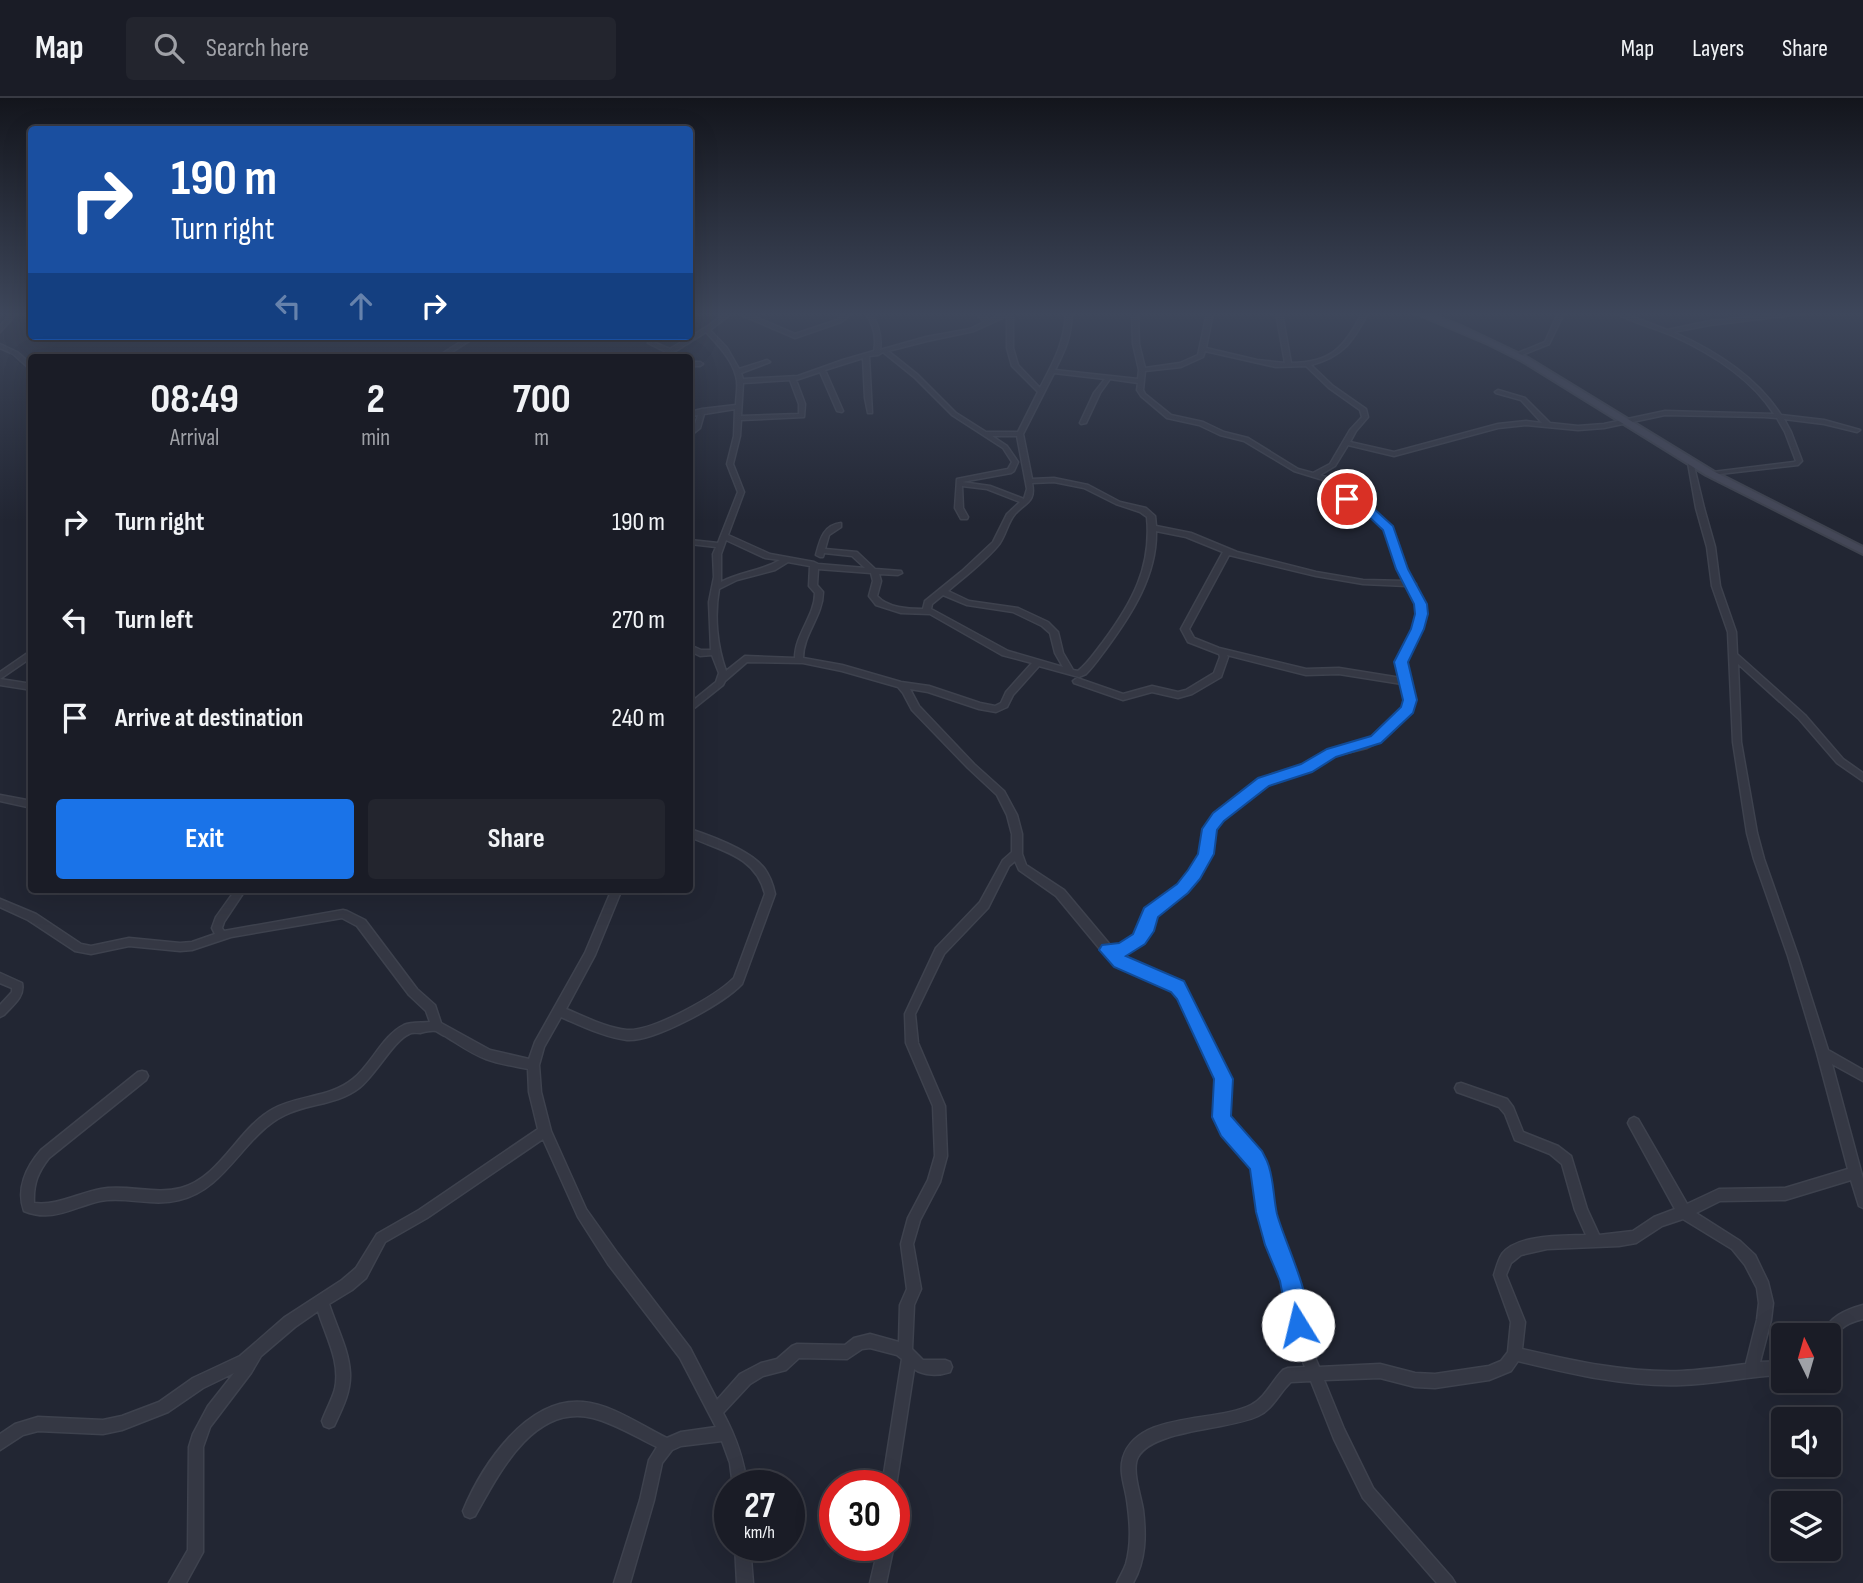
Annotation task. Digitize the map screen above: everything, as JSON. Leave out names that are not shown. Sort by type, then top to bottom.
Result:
[{"type":"street","points":[[723,679],[715,652],[713,602],[720,545],[741,492],[730,464],[737,436],[740,382]]},
{"type":"street","points":[[737,418],[802,416],[802,404],[794,382]]},
{"type":"street","points":[[827,382],[840,411]]},
{"type":"street","points":[[869,382],[867,394],[870,412]]},
{"type":"street","points":[[922,382],[954,414],[1010,451],[1015,462],[1011,471],[964,477],[959,480],[960,508],[964,517]]},
{"type":"street","points":[[1031,382],[1041,392]]},
{"type":"street","points":[[927,610],[928,603],[996,543],[1011,514],[1030,495],[1020,434],[1046,382]]},
{"type":"street","points":[[1083,423],[1097,393],[1106,382]]},
{"type":"street","points":[[1108,950],[1121,950],[1139,939],[1145,931],[1150,913],[1183,888],[1194,875],[1206,854],[1210,829],[1218,817],[1263,782],[1306,768],[1332,752],[1364,746],[1376,740],[1408,709],[1410,700],[1401,662],[1418,629],[1422,614],[1421,604],[1402,569],[1389,529],[1381,520],[1340,494],[1336,482],[1288,466],[1246,439],[1222,434],[1201,423],[1169,416],[1143,395],[1140,382]]},
{"type":"street","points":[[1315,475],[1333,465],[1353,430],[1365,417],[1358,404],[1326,382]]},
{"type":"street","points":[[1564,382],[1691,463],[1863,551]]},
{"type":"street","points":[[1713,474],[1790,465],[1799,461],[1778,416],[1746,382]]},
{"type":"street","points":[[1498,392],[1523,399],[1548,425]]},
{"type":"street","points":[[693,413],[738,407]]},
{"type":"street","points":[[693,431],[697,428],[702,411]]},
{"type":"street","points":[[1347,443],[1394,454],[1498,426],[1526,423],[1586,428],[1665,413],[1778,416],[1824,422],[1857,430]]},
{"type":"street","points":[[985,434],[1020,434]]},
{"type":"street","points":[[1691,463],[1711,547],[1716,586],[1732,632],[1737,742],[1752,833],[1823,1053],[1863,1202]]},
{"type":"street","points":[[822,551],[854,554],[873,571],[877,581],[873,596],[880,603],[904,611],[927,610],[1005,653],[1079,674],[1087,669],[1136,600],[1143,584],[1153,528],[1148,512],[1118,503],[1086,486],[1054,480],[1028,481]]},
{"type":"street","points":[[959,484],[993,488],[1025,502]]},
{"type":"street","points":[[802,661],[798,655],[799,649],[821,597],[813,586],[814,565],[822,551],[826,534],[838,525]]},
{"type":"street","points":[[1153,528],[1206,540],[1227,551],[1346,580],[1412,584]]},
{"type":"street","points":[[723,536],[768,556],[786,560],[898,573]]},
{"type":"street","points":[[693,542],[720,545]]},
{"type":"street","points":[[1227,551],[1185,629],[1191,640],[1306,672],[1339,671],[1405,682]]},
{"type":"street","points":[[716,588],[747,573],[772,568],[786,560]]},
{"type":"street","points":[[943,592],[967,603],[1015,610],[1045,624],[1054,632],[1059,653],[1071,672]]},
{"type":"street","points":[[693,649],[701,653],[715,652]]},
{"type":"street","points":[[1077,681],[1123,697],[1135,696],[1147,690],[1183,695],[1218,675],[1224,657],[1222,652],[1216,649]]},
{"type":"street","points":[[1733,654],[1802,717],[1840,761],[1863,778]]},
{"type":"street","points":[[0,676],[28,656]]},
{"type":"street","points":[[693,704],[745,659],[802,661],[842,668],[996,709],[1004,705],[1009,694],[1038,662]]},
{"type":"street","points":[[0,682],[28,686]]},
{"type":"street","points":[[901,685],[915,708],[1001,793],[1013,815],[1017,854],[1022,867],[1060,893],[1120,962],[1177,986],[1183,994],[1223,1079],[1221,1117],[1228,1130],[1255,1158],[1259,1168],[1276,1245],[1291,1281],[1298,1325],[1314,1373],[1355,1471],[1368,1493],[1447,1583]]},
{"type":"street","points":[[0,798],[28,804]]},
{"type":"street","points":[[558,1011],[623,1034],[638,1035],[655,1030],[729,990],[738,981],[770,894],[769,884],[759,866],[693,834]]},
{"type":"street","points":[[891,1470],[907,1354],[907,1305],[914,1289],[908,1244],[914,1218],[934,1182],[941,1156],[939,1106],[912,1043],[910,1014],[940,951],[984,905],[1006,863],[1017,854]]},
{"type":"street","points":[[221,936],[217,928],[220,920],[238,893]]},
{"type":"street","points":[[615,893],[590,955],[539,1046],[533,1065],[535,1092],[545,1131],[582,1213],[613,1259],[685,1353],[726,1433],[738,1470]]},
{"type":"street","points":[[0,903],[32,917],[79,948],[91,950],[129,943],[180,947],[221,936],[324,916],[351,915],[361,923],[413,992],[431,1008],[437,1026]]},
{"type":"street","points":[[0,978],[18,986],[17,994],[0,1012]]},
{"type":"street","points":[[142,1076],[46,1154],[34,1167],[27,1182],[28,1207],[36,1211],[50,1209],[111,1193],[172,1196],[188,1192],[200,1186],[226,1163],[270,1117],[279,1111],[317,1102],[348,1089],[368,1072],[401,1033],[416,1027],[437,1026],[488,1055],[533,1065]]},
{"type":"street","points":[[1823,1053],[1863,1076]]},
{"type":"street","points":[[1461,1088],[1503,1102],[1519,1136],[1554,1150],[1567,1160],[1581,1210],[1595,1241]]},
{"type":"street","points":[[1634,1123],[1684,1213],[1735,1245],[1750,1260],[1763,1287],[1766,1303],[1764,1320],[1751,1370]]},
{"type":"street","points":[[0,1443],[20,1429],[38,1424],[103,1427],[142,1416],[163,1407],[198,1383],[245,1361],[290,1322],[361,1273],[381,1238],[423,1214],[545,1131]]},
{"type":"street","points":[[1125,1583],[1133,1571],[1137,1549],[1137,1523],[1129,1461],[1133,1450],[1149,1439],[1173,1430],[1249,1414],[1271,1400],[1288,1375],[1380,1371],[1415,1380],[1462,1378],[1506,1366],[1515,1354],[1518,1322],[1500,1275],[1506,1258],[1518,1248],[1546,1243],[1636,1237],[1658,1221],[1684,1213],[1719,1195],[1784,1194],[1854,1173]]},
{"type":"street","points":[[322,1302],[330,1331],[345,1367],[342,1391],[329,1421]]},
{"type":"street","points":[[1837,1323],[1863,1312]]},
{"type":"street","points":[[715,1412],[745,1379],[761,1370],[781,1365],[797,1351],[847,1352],[859,1343],[870,1341],[907,1354],[920,1366],[945,1367]]},
{"type":"street","points":[[177,1583],[195,1552],[197,1447],[200,1430],[242,1378],[258,1351]]},
{"type":"street","points":[[1515,1354],[1574,1368],[1652,1378],[1714,1377],[1771,1369]]},
{"type":"street","points":[[470,1511],[513,1440],[539,1420],[565,1410],[596,1412],[667,1445]]},
{"type":"street","points":[[622,1583],[656,1460],[667,1445],[681,1439],[726,1433]]},
{"type":"street","points":[[743,1561],[745,1583]]},
{"type":"street","points":[[878,1583],[883,1561]]},
{"type":"route","points":[[1298,1325],[1291,1281],[1276,1245],[1259,1168],[1255,1158],[1228,1130],[1221,1117],[1223,1079],[1183,994],[1177,986],[1120,962],[1108,950],[1121,950],[1139,939],[1145,931],[1150,913],[1183,888],[1194,875],[1206,854],[1213,822],[1254,788],[1273,778],[1315,764],[1332,752],[1364,746],[1376,740],[1408,709],[1410,700],[1401,662],[1418,629],[1422,614],[1421,604],[1402,569],[1389,529],[1368,510],[1347,499]]}]
